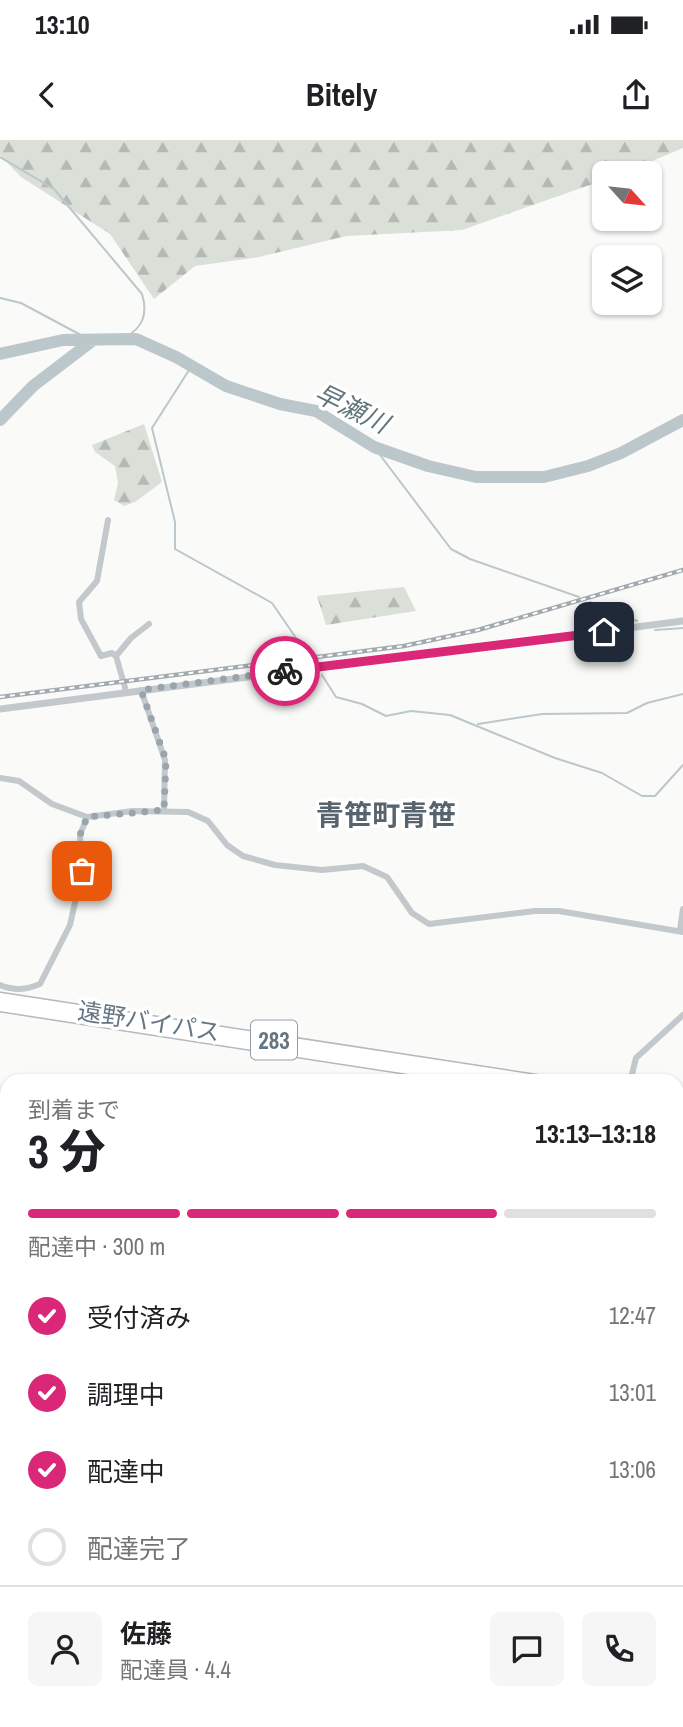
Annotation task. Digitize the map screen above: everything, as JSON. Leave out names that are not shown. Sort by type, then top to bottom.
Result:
[{"type":"main road","name":"遠野バイパス","points":[[0,998],[451,1074]]},
{"type":"main road","name":"遠野バイパス","points":[[0,1006],[489,1074]]},
{"type":"street","points":[[108,520],[97,581],[79,602],[81,619],[101,656],[112,653],[117,656],[126,691]]},
{"type":"street","points":[[0,709],[683,621]]},
{"type":"street","points":[[117,656],[131,638],[149,624]]},
{"type":"street","points":[[141,690],[166,760],[164,810]]},
{"type":"street","points":[[0,778],[19,781],[52,804],[87,817],[164,810],[188,812],[208,821],[227,845],[243,856],[297,869],[363,866],[387,877],[412,913],[429,924],[535,911],[559,911],[681,931],[683,909]]},
{"type":"street","points":[[0,985],[12,989],[26,989],[40,984],[70,925],[82,871],[80,835],[87,817]]},
{"type":"street","points":[[632,1074],[636,1058],[683,1015]]},
{"type":"green space","points":[[0,140],[683,140],[683,148],[652,161],[592,161],[592,184],[462,230],[346,236],[259,257],[195,266],[154,299],[110,234],[21,177],[0,155]]},
{"type":"green space","points":[[144,424],[162,482],[135,502],[124,506],[114,500],[118,483],[115,466],[95,452],[92,445]]},
{"type":"green space","points":[[404,587],[416,611],[326,625],[317,596]]},
{"type":"waterway","points":[[0,157],[54,189],[142,294],[144,314],[140,325],[124,338]]},
{"type":"waterway","points":[[0,298],[21,303],[92,341]]},
{"type":"waterway","name":"早瀬川","points":[[0,354],[63,340],[136,339],[176,357],[226,386],[280,404],[316,411],[374,447],[428,466],[476,477],[544,477],[588,466],[621,453],[683,420]]},
{"type":"waterway","points":[[0,420],[33,386],[92,341]]},
{"type":"waterway","points":[[191,367],[152,428],[175,522],[175,549],[272,603],[307,654]]},
{"type":"waterway","points":[[374,447],[451,549],[470,559],[579,597]]},
{"type":"waterway","points":[[590,602],[637,621]]},
{"type":"waterway","points":[[655,630],[683,628]]},
{"type":"waterway","points":[[322,675],[336,697],[362,704],[386,716],[411,711],[450,715],[555,758],[602,773],[642,796],[655,796],[683,765]]},
{"type":"waterway","points":[[478,724],[542,714],[627,713],[647,703],[683,694]]},
{"type":"railway","points":[[0,697],[404,646],[478,630],[683,570]]},
{"type":"way so far","points":[[82,871],[80,835],[87,817],[164,810],[166,760],[141,690],[285,671]]},
{"type":"district","name":"青笹町青笹","points":[[386,815]]},
{"type":"route","points":[[285,671],[604,632]]}]
